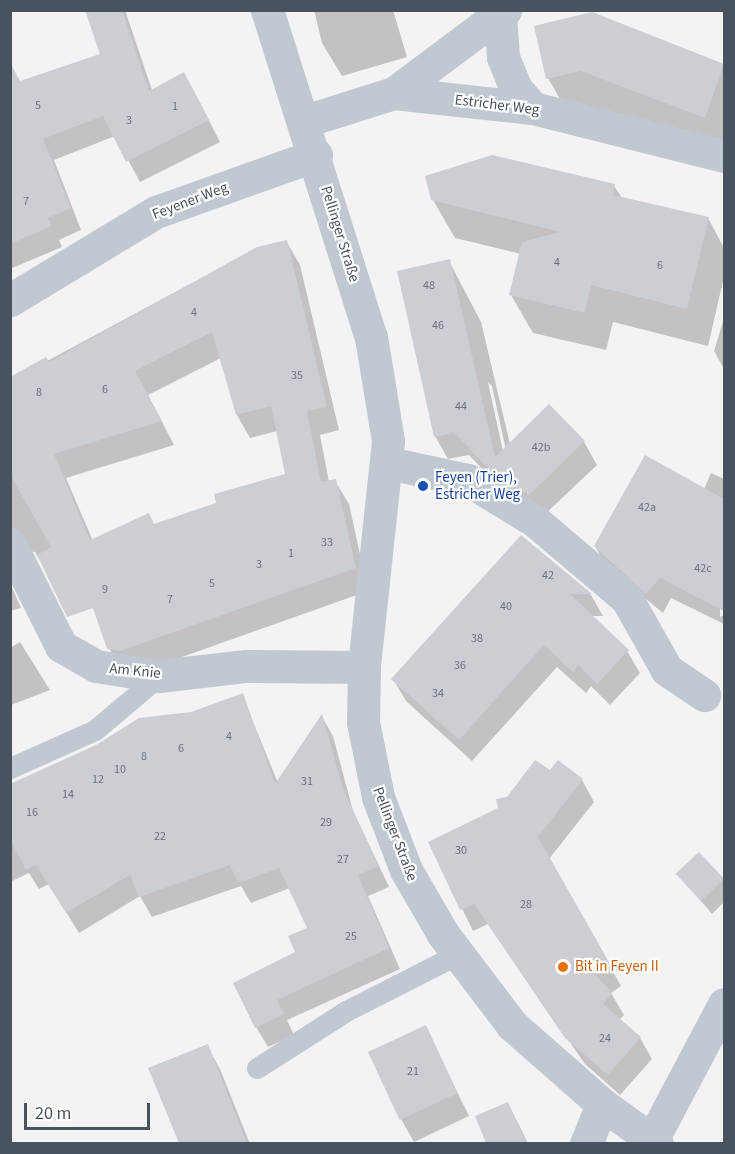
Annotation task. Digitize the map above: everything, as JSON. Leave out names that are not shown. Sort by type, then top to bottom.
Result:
[{"type":"street","name":"Pellinger Straße","points":[[267,10],[316,155],[371,337],[388,463],[364,667],[363,722],[378,797],[406,870],[458,954],[512,1025],[602,1104],[655,1142]]},
{"type":"street","points":[[394,93],[503,12]]},
{"type":"street","points":[[503,12],[503,57],[516,89],[533,108]]},
{"type":"street","name":"Estricher Weg","points":[[305,121],[394,93],[533,108],[724,156]]},
{"type":"street","name":"Feyener Weg","points":[[10,300],[156,212],[316,155]]},
{"type":"street","points":[[388,463],[468,480],[535,521],[627,599],[667,670],[704,695]]},
{"type":"street","name":"Am Knie","points":[[10,544],[62,646],[96,666],[159,676],[246,666],[364,667]]},
{"type":"street","points":[[655,1142],[724,1004]]},
{"type":"street","points":[[586,1143],[602,1104]]},
{"type":"lane","points":[[10,768],[94,730],[159,676]]},
{"type":"lane","points":[[257,1068],[345,1011],[458,954]]},
{"type":"building","points":[[85,10],[122,10],[149,91],[184,72],[209,120],[126,162],[103,116],[43,139],[71,208],[48,218],[52,226],[10,244],[10,62],[20,81],[100,54]]},
{"type":"building","points":[[592,12],[724,64],[705,118],[581,71],[546,79],[534,26]]},
{"type":"building","points":[[492,155],[615,184],[613,195],[709,217],[687,309],[591,285],[585,313],[509,295],[522,242],[561,232],[431,200],[425,176]]},
{"type":"building","points":[[287,240],[327,407],[307,411],[321,482],[336,479],[356,568],[120,651],[107,649],[93,608],[67,617],[37,555],[51,547],[10,474],[10,377],[46,357],[49,362],[257,247]],"holes":[[[212,332],[236,415],[271,406],[285,474],[214,494],[216,503],[154,524],[149,513],[90,540],[54,454],[162,421],[135,371]]]},
{"type":"building","points":[[450,259],[495,457],[549,404],[585,441],[529,495],[494,474],[454,433],[434,437],[397,271]]},
{"type":"building","points":[[645,455],[724,499],[724,611],[660,578],[646,594],[594,546]]},
{"type":"building","points":[[521,535],[592,594],[570,594],[629,650],[597,684],[578,665],[573,672],[544,645],[459,740],[391,679]]},
{"type":"building","points":[[243,693],[275,784],[322,714],[343,789],[379,866],[358,875],[389,948],[277,1000],[284,1014],[255,1028],[233,983],[295,952],[288,936],[307,928],[279,868],[238,883],[230,865],[139,897],[130,875],[66,913],[36,865],[26,870],[10,839],[10,784],[96,745],[139,718],[191,712]]},
{"type":"building","points":[[535,760],[550,770],[558,760],[583,779],[538,837],[610,964],[595,974],[612,993],[603,1004],[641,1037],[608,1075],[565,1038],[474,904],[460,910],[428,842],[498,808],[496,799],[507,797]]},
{"type":"building","points":[[699,852],[724,879],[701,901],[676,874]]},
{"type":"building","points":[[426,1025],[458,1093],[400,1120],[368,1052]]},
{"type":"building","points":[[208,1044],[247,1143],[179,1143],[148,1068]]},
{"type":"building","points":[[508,1102],[526,1143],[486,1143],[475,1116]]},
{"type":"place","name":"Feyen (Trier), Estricher Weg","points":[[423,486]]},
{"type":"place","name":"Bit in Feyen II","points":[[563,967]]}]
